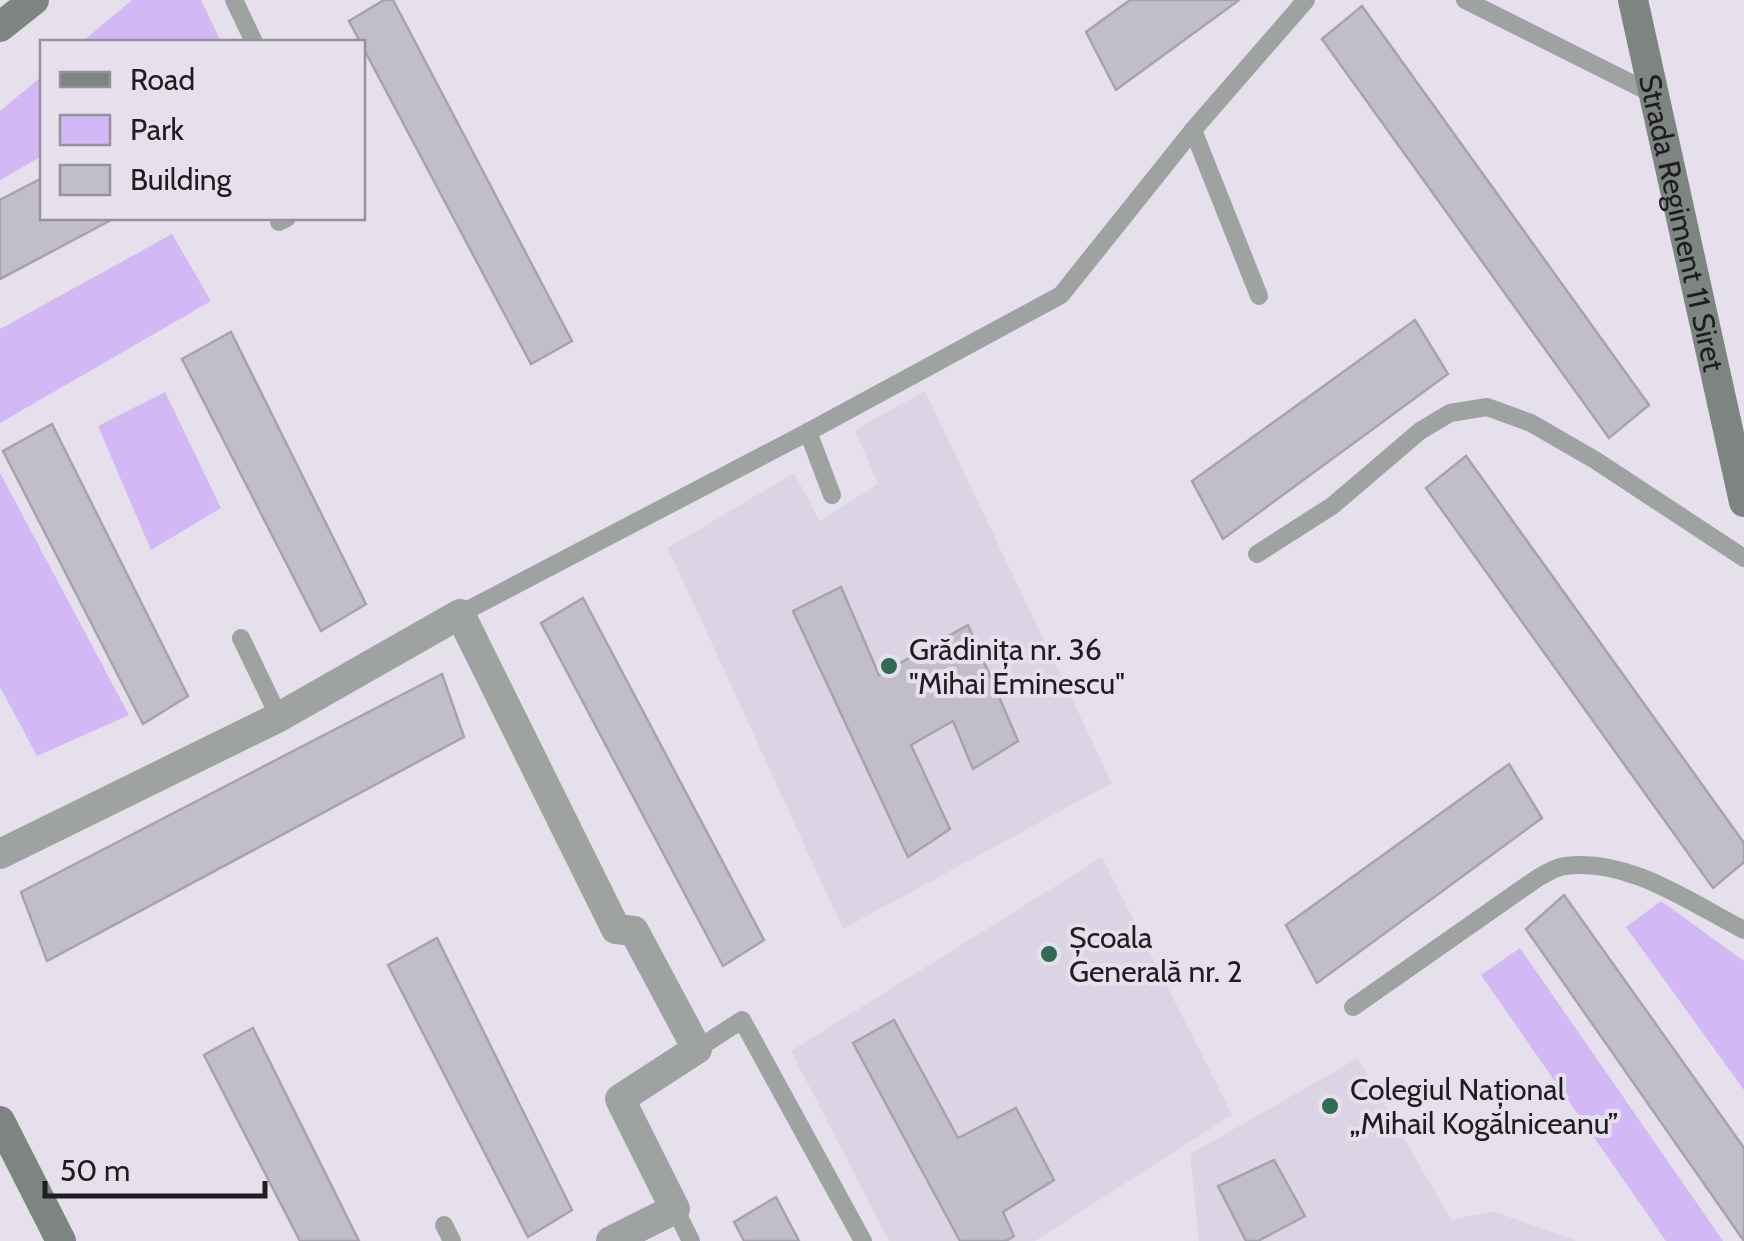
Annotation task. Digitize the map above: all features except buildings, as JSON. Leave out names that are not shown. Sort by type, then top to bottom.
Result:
[{"type":"street","points":[[0,27],[34,0]]},
{"type":"street","name":"Strada Regiment 11 Siret","points":[[1633,0],[1744,502]]},
{"type":"street","points":[[0,854],[279,717],[460,614],[616,929],[634,932],[697,1049],[620,1099],[675,1209],[611,1241]]},
{"type":"street","points":[[0,1120],[61,1241]]},
{"type":"lane","points":[[234,0],[253,40]]},
{"type":"lane","points":[[460,614],[1061,295],[1193,130],[1306,0]]},
{"type":"lane","points":[[1465,0],[1654,94]]},
{"type":"lane","points":[[1193,130],[1259,296]]},
{"type":"lane","points":[[1257,554],[1332,506],[1420,430],[1450,413],[1487,407],[1531,423],[1595,460],[1744,558]]},
{"type":"lane","points":[[808,432],[832,495]]},
{"type":"lane","points":[[241,638],[279,717]]},
{"type":"lane","points":[[1353,1008],[1536,878],[1562,866],[1624,871],[1744,930]]},
{"type":"lane","points":[[697,1049],[742,1020],[863,1241]]},
{"type":"lane","points":[[675,1209],[691,1241]]},
{"type":"shaded area","name":"Grădinița nr. 36 \"Mihai Eminescu\"","points":[[925,391],[1112,783],[843,929],[668,548],[794,473],[820,521],[878,484],[855,430]]},
{"type":"shaded area","name":"Școala Generală nr. 2","points":[[1102,857],[1232,1115],[1035,1241],[889,1241],[791,1051]]},
{"type":"shaded area","name":"Colegiul Național „Mihail Kogălniceanu”","points":[[1358,1058],[1451,1220],[1493,1211],[1577,1241],[1199,1241],[1190,1154]]},
{"type":"green space","points":[[132,0],[201,0],[220,40],[84,40]]},
{"type":"green space","points":[[40,78],[40,157],[0,180],[0,111]]},
{"type":"green space","points":[[172,234],[211,301],[0,423],[0,329]]},
{"type":"green space","points":[[165,392],[221,508],[151,550],[98,426]]},
{"type":"green space","points":[[0,473],[129,715],[37,756],[0,687]]},
{"type":"green space","points":[[1661,901],[1744,961],[1744,1090],[1626,927]]},
{"type":"green space","points":[[1520,948],[1723,1241],[1666,1241],[1481,975]]},
{"type":"place","name":"Grădinița nr. 36 \"Mihai Eminescu\"","points":[[889,666]]},
{"type":"place","name":"Școala Generală nr. 2","points":[[1049,954]]},
{"type":"place","name":"Colegiul Național „Mihail Kogălniceanu”","points":[[1330,1106]]}]
